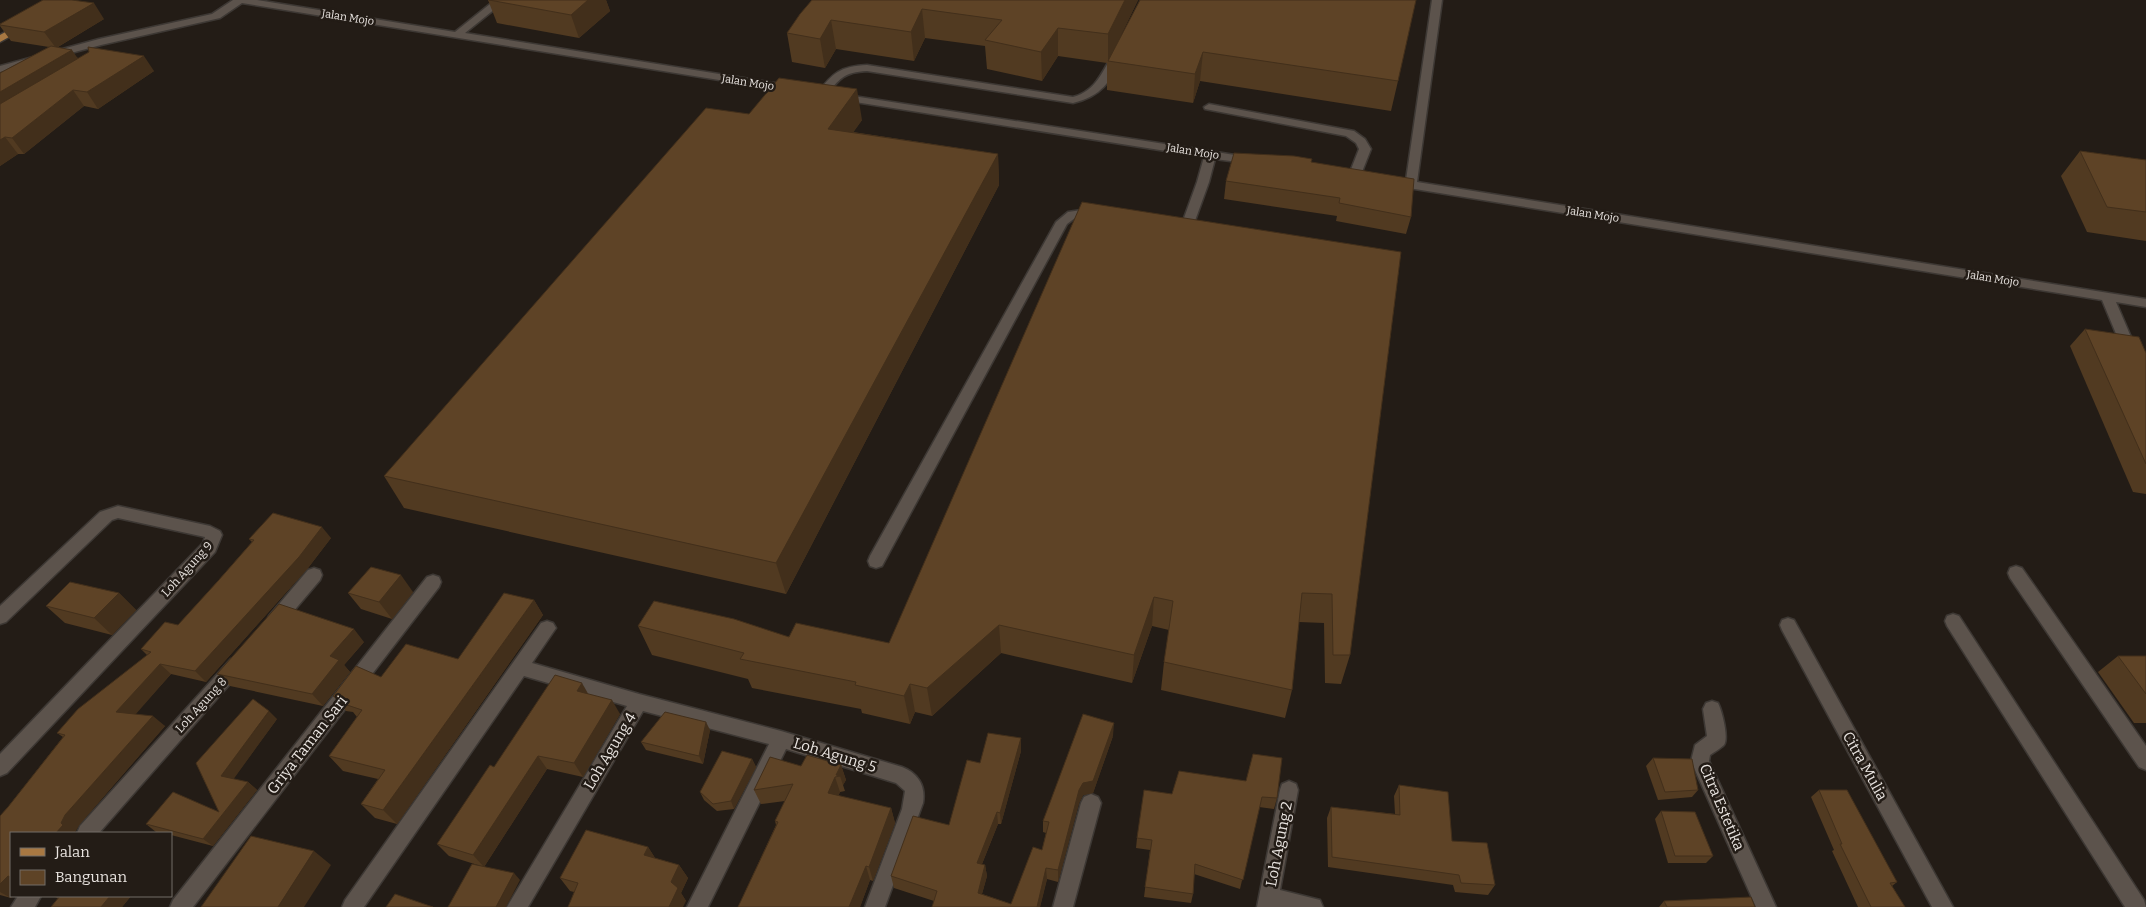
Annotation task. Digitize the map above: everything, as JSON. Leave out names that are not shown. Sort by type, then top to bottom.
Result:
[{"type":"main road","points":[[0,39],[29,22]]},
{"type":"street","points":[[458,34],[501,0]]},
{"type":"street","points":[[1411,185],[1437,0]]},
{"type":"street","points":[[0,69],[52,54],[208,18],[238,2]]},
{"type":"street","name":"Jalan Mojo","points":[[238,2],[458,34],[1266,163]]},
{"type":"street","points":[[813,92],[850,68],[859,68],[1073,100],[1087,98],[1098,89],[1122,47]]},
{"type":"street","points":[[52,54],[78,60]]},
{"type":"street","points":[[1208,107],[1350,133],[1361,141],[1365,149],[1354,177]]},
{"type":"street","points":[[1186,229],[1203,182],[1210,154]]},
{"type":"street","name":"Jalan Mojo","points":[[1382,181],[2146,303]]},
{"type":"street","points":[[876,562],[1062,222],[1072,215],[1095,212],[1104,214]]},
{"type":"street","points":[[2107,297],[2146,389]]},
{"type":"street","name":"Loh Agung 9","points":[[0,617],[106,516],[118,512],[210,532],[214,535],[209,547],[0,768]]},
{"type":"street","points":[[2016,573],[2146,761]]},
{"type":"street","points":[[264,633],[314,575]]},
{"type":"street","name":"Griya Taman Sari","points":[[180,907],[433,582]]},
{"type":"street","points":[[1953,621],[2137,907]]},
{"type":"street","name":"Citra Mulia","points":[[1788,625],[1943,907]]},
{"type":"street","points":[[352,907],[547,628]]},
{"type":"street","name":"Loh Agung 8","points":[[88,832],[252,648]]},
{"type":"street","name":"Loh Agung 4","points":[[517,907],[639,702],[520,667]]},
{"type":"street","points":[[639,702],[781,739]]},
{"type":"street","name":"Citra Estetika","points":[[1712,710],[1717,740],[1702,752],[1700,761],[1766,907]]},
{"type":"street","name":"Loh Agung 5","points":[[697,907],[781,739],[902,776],[912,783],[915,794],[912,809],[875,907]]},
{"type":"street","name":"Loh Agung 2","points":[[1289,790],[1268,903],[1313,907]]},
{"type":"street","points":[[1063,907],[1091,803]]},
{"type":"street","points":[[21,907],[30,897]]},
{"type":"building","points":[[43,0],[72,0],[94,3],[44,32],[0,25]]},
{"type":"building","points":[[489,0],[588,0],[571,15]]},
{"type":"building","points":[[812,0],[1125,0],[1108,34],[1058,28],[1041,52],[985,40],[1002,20],[922,9],[911,32],[831,20],[820,39],[787,33]]},
{"type":"building","points":[[1140,0],[1416,0],[1398,81],[1203,52],[1195,74],[1108,61]]},
{"type":"building","points":[[51,46],[72,50],[0,92],[0,73]]},
{"type":"building","points":[[88,47],[144,56],[87,92],[73,90],[12,138],[5,137],[0,140],[0,104],[89,52]]},
{"type":"building","points":[[779,78],[857,89],[828,129],[998,154],[776,563],[384,476],[706,108],[749,114]]},
{"type":"building","points":[[2080,151],[2146,160],[2146,212],[2107,207]]},
{"type":"building","points":[[1234,153],[1294,156],[1312,159],[1311,162],[1414,179],[1411,217],[1339,203],[1340,198],[1226,181]]},
{"type":"building","points":[[1082,202],[1401,252],[1350,655],[1333,655],[1332,594],[1302,593],[1292,690],[1164,662],[1173,601],[1154,597],[1134,655],[999,625],[927,688],[910,684],[904,696],[855,685],[856,682],[740,659],[744,653],[638,626],[654,601],[734,619],[789,637],[796,623],[889,643]]},
{"type":"building","points":[[2085,329],[2139,337],[2146,353],[2146,464]]},
{"type":"building","points":[[273,513],[322,527],[299,557],[195,671],[160,664],[116,712],[153,716],[65,815],[61,823],[63,825],[57,832],[10,832],[10,877],[8,876],[0,884],[0,816],[65,735],[57,733],[78,709],[151,652],[141,649],[165,622],[178,625],[254,540],[249,539]]},
{"type":"building","points":[[371,567],[401,575],[379,602],[348,593]]},
{"type":"building","points":[[70,582],[119,593],[94,618],[46,606]]},
{"type":"building","points":[[504,593],[534,600],[383,810],[361,804],[385,770],[329,756],[362,710],[347,705],[348,699],[333,696],[356,666],[381,677],[406,644],[458,659]]},
{"type":"building","points":[[279,604],[354,629],[330,656],[339,660],[312,694],[217,674]]},
{"type":"building","points":[[2118,656],[2146,656],[2146,694]]},
{"type":"building","points":[[555,675],[582,683],[577,691],[612,700],[574,763],[538,756],[473,855],[437,844],[490,765],[494,767]]},
{"type":"building","points":[[253,699],[269,711],[221,776],[248,782],[203,839],[146,824],[173,792],[219,812],[196,763]]},
{"type":"building","points":[[665,712],[706,722],[699,756],[641,742]]},
{"type":"building","points":[[1083,714],[1114,723],[1093,781],[1083,783],[1079,790],[1058,870],[1046,868],[1037,907],[932,907],[937,891],[891,876],[913,816],[949,825],[967,760],[980,763],[988,733],[1021,738],[1000,813],[997,812],[977,863],[985,865],[978,893],[1011,904],[1033,847],[1042,850],[1049,822],[1043,821]]},
{"type":"building","points":[[722,751],[752,759],[731,801],[713,804],[700,792]]},
{"type":"building","points":[[1253,754],[1282,758],[1277,798],[1262,797],[1243,880],[1195,864],[1193,894],[1145,887],[1152,840],[1137,838],[1144,790],[1172,794],[1179,771],[1246,781]]},
{"type":"building","points":[[807,755],[841,765],[836,775],[840,776],[835,777],[828,793],[891,808],[869,867],[866,866],[849,907],[738,907],[778,822],[775,821],[793,784],[754,790],[770,757],[801,766]]},
{"type":"building","points":[[1653,758],[1692,759],[1698,790],[1665,792]]},
{"type":"building","points":[[1399,785],[1448,792],[1452,841],[1487,843],[1495,885],[1461,883],[1459,875],[1332,857],[1331,807],[1400,815]]},
{"type":"building","points":[[1819,790],[1847,790],[1897,882],[1890,883],[1905,907],[1871,907],[1840,844],[1842,844]]},
{"type":"building","points":[[1661,811],[1695,812],[1713,856],[1675,856]]},
{"type":"building","points":[[586,830],[648,847],[644,855],[679,865],[671,882],[678,888],[669,907],[568,907],[578,883],[560,878]]},
{"type":"building","points":[[251,836],[314,851],[278,907],[201,907]]},
{"type":"building","points":[[472,864],[514,873],[496,907],[448,907]]},
{"type":"building","points":[[395,894],[433,907],[386,907]]},
{"type":"building","points":[[59,897],[109,897],[101,907],[51,907]]},
{"type":"building","points":[[1751,897],[1755,907],[1667,907],[1664,901]]}]
